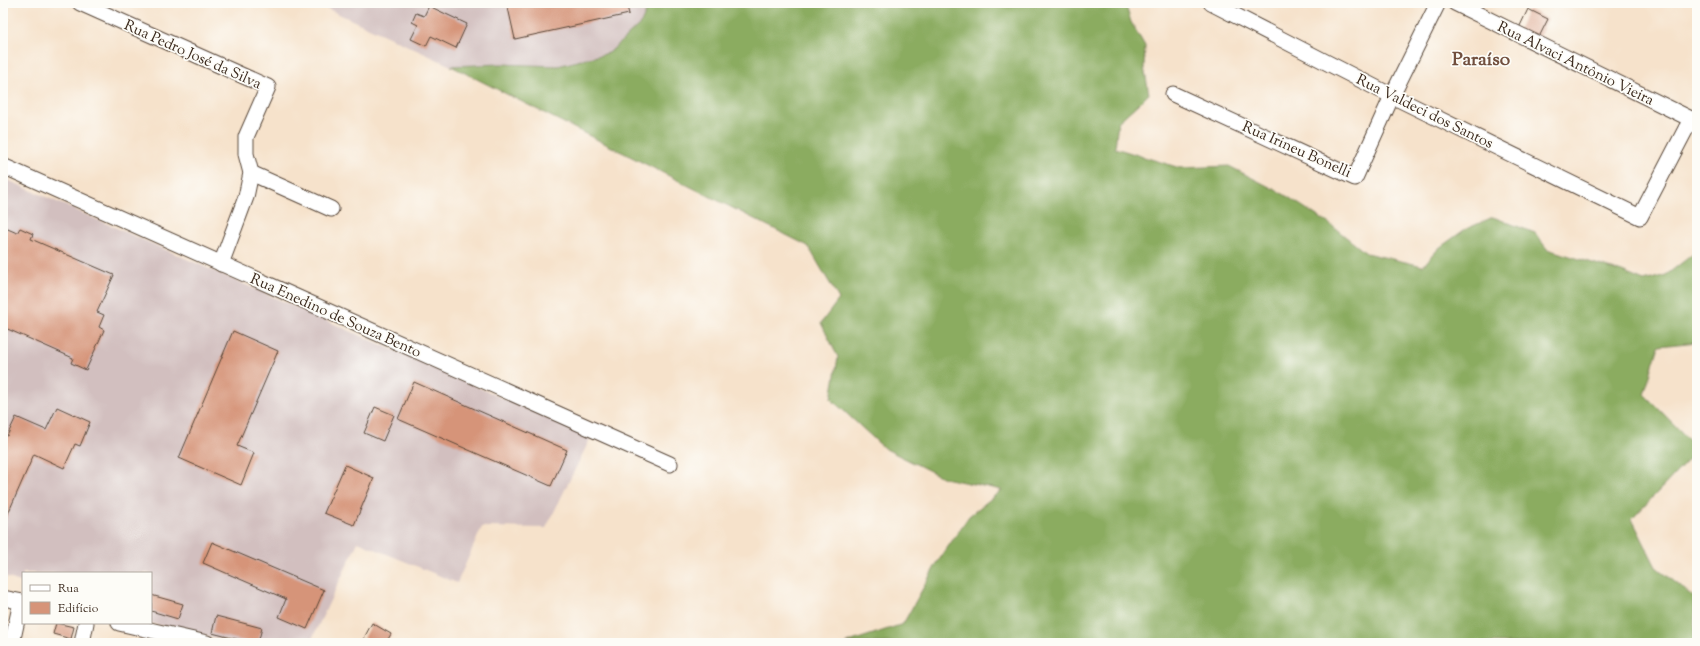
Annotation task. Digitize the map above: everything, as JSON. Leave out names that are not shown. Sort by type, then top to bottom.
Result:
[{"type":"street","name":"Rua Pedro José da Silva","points":[[80,3],[268,87],[246,137],[246,154],[251,172],[246,197],[221,264]]},
{"type":"street","name":"Rua Valdeci dos Santos","points":[[1211,3],[1392,96],[1640,217],[1694,121]]},
{"type":"street","name":"Rua Irineu Bonelli","points":[[1173,94],[1355,178],[1392,96],[1438,3]]},
{"type":"street","name":"Rua Alvaci Antônio Vieira","points":[[1455,3],[1694,121]]},
{"type":"street","name":"Rua Enedino de Souza Bento","points":[[3,166],[670,464]]},
{"type":"street","points":[[251,172],[331,209]]},
{"type":"street","points":[[3,598],[22,602],[12,643]]},
{"type":"street","points":[[82,643],[86,624]]},
{"type":"street","points":[[122,624],[164,638],[207,643]]},
{"type":"shaded area","points":[[327,3],[650,3],[641,23],[609,53],[558,66],[501,64],[451,66],[326,8]]},
{"type":"shaded area","points":[[3,178],[591,437],[546,528],[482,527],[457,583],[358,542],[310,643],[238,643],[152,623],[152,572],[22,572],[22,583],[3,576]]},
{"type":"green space","points":[[650,3],[1125,3],[1131,22],[1145,46],[1144,67],[1149,94],[1118,122],[1115,148],[1180,168],[1229,166],[1285,195],[1331,225],[1366,253],[1423,266],[1439,248],[1464,230],[1493,217],[1535,233],[1547,249],[1622,272],[1644,281],[1666,275],[1697,251],[1697,342],[1659,346],[1644,394],[1697,448],[1697,451],[1632,519],[1656,567],[1695,598],[1694,639],[1689,643],[846,643],[903,624],[937,563],[969,516],[1002,490],[944,478],[884,448],[831,399],[838,357],[821,323],[839,299],[808,246],[451,66],[501,64],[558,66],[609,53],[641,23]]},
{"type":"building","points":[[507,3],[626,3],[629,14],[515,39]]},
{"type":"building","points":[[429,6],[467,24],[456,48],[431,36],[426,46],[411,39],[418,25],[412,22],[416,13],[424,16]]},
{"type":"building","points":[[1528,9],[1548,19],[1538,39],[1518,30]]},
{"type":"building","points":[[3,227],[17,233],[20,228],[33,234],[31,239],[114,275],[97,312],[104,315],[99,327],[104,330],[86,370],[71,363],[73,358],[3,327]]},
{"type":"building","points":[[233,331],[278,351],[237,446],[254,453],[241,485],[179,458]]},
{"type":"building","points":[[414,382],[567,450],[551,486],[398,419]]},
{"type":"building","points":[[57,407],[90,422],[80,446],[75,444],[64,468],[34,454],[3,525],[3,434],[7,436],[16,417],[46,430]]},
{"type":"building","points":[[375,407],[394,415],[383,441],[364,433]]},
{"type":"building","points":[[345,465],[374,478],[354,525],[324,513]]},
{"type":"building","points":[[212,542],[324,590],[307,629],[279,617],[286,599],[203,563]]},
{"type":"building","points":[[152,595],[183,604],[178,619],[152,611]]},
{"type":"building","points":[[216,616],[262,628],[258,643],[252,643],[212,633]]},
{"type":"building","points":[[372,623],[391,634],[386,643],[373,643],[364,638]]},
{"type":"building","points":[[56,624],[74,627],[71,639],[53,634]]},
{"type":"district","name":"Paraíso","points":[[1481,58]]}]
